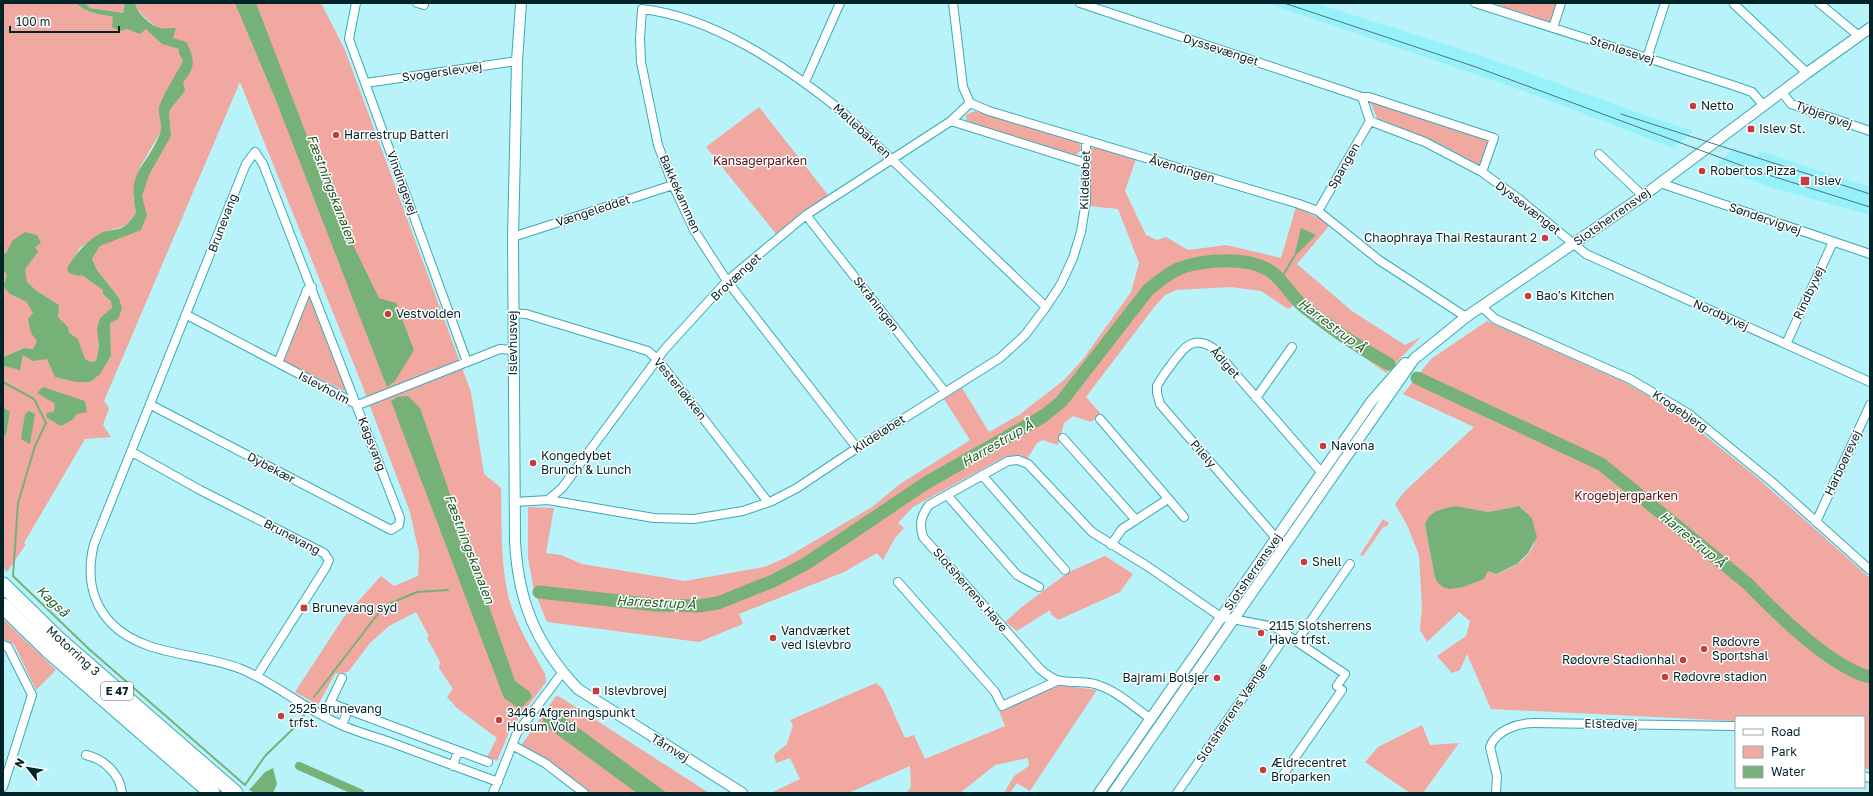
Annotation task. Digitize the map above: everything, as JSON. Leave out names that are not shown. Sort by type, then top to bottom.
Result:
[{"type":"highway","name":"Motorring 3","points":[[3,585],[59,640],[235,793]]},
{"type":"highway","name":"Motorring 3","points":[[3,606],[47,649],[212,793]]},
{"type":"street","name":"Vindingevej","points":[[356,3],[349,39],[467,362]]},
{"type":"street","name":"Islevhusvej","points":[[520,3],[517,60],[512,313],[516,565],[523,600],[536,632],[562,673]]},
{"type":"street","points":[[805,82],[840,3]]},
{"type":"street","points":[[952,3],[963,87],[970,103]]},
{"type":"street","name":"Dyssevænget","points":[[1080,3],[1362,97],[1369,97],[1494,138],[1482,172]]},
{"type":"street","name":"Stenløsevej","points":[[1475,3],[1493,6],[1553,28],[1752,92],[1764,106]]},
{"type":"street","points":[[1553,28],[1560,3]]},
{"type":"street","points":[[1646,58],[1665,3]]},
{"type":"street","points":[[1819,3],[1859,36]]},
{"type":"street","points":[[1734,4],[1807,73]]},
{"type":"street","name":"Møllebakken","points":[[640,6],[700,24],[768,57],[805,82],[840,109],[1046,307]]},
{"type":"street","name":"Bakkekammen","points":[[640,6],[641,62],[658,145],[673,185],[694,230],[727,281],[857,448]]},
{"type":"street","name":"Slotsherrensvej","points":[[1113,793],[1414,359],[1466,317],[1643,196],[1807,73],[1870,28]]},
{"type":"street","name":"Svogerslevvej","points":[[366,83],[517,60]]},
{"type":"street","name":"Tybjergvej","points":[[1782,92],[1791,104],[1870,131]]},
{"type":"street","points":[[1362,97],[1370,121]]},
{"type":"street","name":"Brovænget","points":[[548,500],[562,488],[664,350],[727,281],[806,215],[951,121],[970,103]]},
{"type":"street","name":"Åvendingen","points":[[970,103],[990,111],[1318,211],[1379,260],[1466,317]]},
{"type":"street","points":[[951,121],[1085,163]]},
{"type":"street","name":"Dyssevænget","points":[[1370,121],[1425,142],[1482,172],[1519,199],[1574,244]]},
{"type":"street","name":"Spangen","points":[[1318,211],[1370,121]]},
{"type":"street","name":"Kildeløbet","points":[[515,502],[548,500],[654,518],[694,519],[743,511],[768,502],[797,488],[857,448],[1000,358],[1024,335],[1046,307],[1061,284],[1073,258],[1081,232],[1086,201],[1086,140]]},
{"type":"street","name":"Kagsvang","points":[[255,152],[263,164],[312,287],[400,518],[399,525],[391,530]]},
{"type":"street","name":"Brunevang","points":[[255,152],[246,164],[92,554],[90,580],[96,602],[110,622],[131,638],[164,650],[219,661],[257,676],[299,703],[342,725],[498,782]]},
{"type":"street","points":[[1599,154],[1643,196]]},
{"type":"street","name":"Søndervigvej","points":[[1660,183],[1870,254]]},
{"type":"street","name":"Vængeleddet","points":[[513,236],[673,185]]},
{"type":"street","name":"Skråningen","points":[[806,215],[945,392]]},
{"type":"street","name":"Rindbyvej","points":[[1786,344],[1833,242]]},
{"type":"street","name":"Nordbyvej","points":[[1574,244],[1586,254],[1870,382]]},
{"type":"street","points":[[278,363],[307,290],[312,287]]},
{"type":"street","name":"Krogebjerg","points":[[1482,307],[1495,319],[1630,379],[1689,414],[1772,482],[1870,570]]},
{"type":"street","name":"Vesterløkken","points":[[512,313],[526,314],[648,352],[658,360],[768,502]]},
{"type":"street","name":"Islevholm","points":[[187,315],[358,405],[500,349],[513,350]]},
{"type":"street","name":"Ådiget","points":[[1172,364],[1184,348],[1189,344],[1201,342],[1208,344],[1321,472]]},
{"type":"street","points":[[1256,398],[1292,347]]},
{"type":"street","name":"Slotsherrensvej","points":[[1099,793],[1371,402],[1404,363],[1414,359]]},
{"type":"street","name":"Pilely","points":[[1172,364],[1158,386],[1157,393],[1160,404],[1276,538]]},
{"type":"street","name":"Dybekær","points":[[151,405],[391,530]]},
{"type":"street","name":"Harboørevej","points":[[1816,522],[1870,405]]},
{"type":"street","points":[[1100,419],[1184,517]]},
{"type":"street","points":[[1062,438],[1136,520]]},
{"type":"street","name":"Brunevang","points":[[132,452],[324,553],[329,560],[257,676]]},
{"type":"street","name":"Slotsherrens Have","points":[[1057,681],[1040,669],[923,537],[920,528],[923,513],[929,505],[1008,461],[1018,460],[1028,464],[1092,532],[1147,566],[1221,617]]},
{"type":"street","points":[[982,475],[1065,570]]},
{"type":"street","points":[[947,495],[1017,575],[1039,587]]},
{"type":"street","points":[[1111,545],[1122,529],[1168,499]]},
{"type":"street","points":[[1297,641],[1350,564]]},
{"type":"street","points":[[898,582],[995,692],[1002,706],[1057,681],[1094,684],[1108,689],[1151,719]]},
{"type":"street","points":[[1221,617],[1275,626],[1345,674],[1337,686],[1342,690],[1283,775]]},
{"type":"street","name":"Slotsherrens Vænge","points":[[1177,793],[1287,634]]},
{"type":"street","points":[[3,645],[8,647],[32,695],[3,787]]},
{"type":"street","points":[[493,793],[512,745],[524,722],[562,673]]},
{"type":"street","name":"Tårnvej","points":[[562,673],[578,689],[742,793]]},
{"type":"street","points":[[342,678],[330,703],[488,762]]},
{"type":"street","points":[[342,725],[348,710]]},
{"type":"street","name":"Elstedvej","points":[[1496,793],[1497,776],[1490,752],[1491,743],[1502,732],[1516,726],[1527,723],[1735,726]]},
{"type":"street","points":[[512,745],[545,764],[584,793]]},
{"type":"street","points":[[453,766],[458,751]]},
{"type":"street","points":[[86,755],[96,757],[112,770],[121,785],[122,793]]},
{"type":"shaded area","points":[[1268,3],[1315,3],[1479,55],[1650,117],[1694,131],[1673,148],[1538,96]]},
{"type":"shaded area","points":[[1733,148],[1758,156],[1760,151],[1870,187],[1870,215],[1774,188],[1715,168]]},
{"type":"green space","points":[[3,3],[76,3],[88,11],[113,17],[113,25],[146,29],[179,49],[179,54],[183,61],[160,106],[161,131],[140,167],[133,198],[136,212],[129,222],[123,226],[99,235],[81,247],[71,262],[96,281],[111,301],[112,308],[98,338],[99,347],[96,361],[91,362],[85,359],[54,313],[59,305],[37,291],[27,282],[7,252],[3,254]]},
{"type":"green space","points":[[85,3],[125,3],[123,13],[90,8]]},
{"type":"green space","name":"Vestvolden","points":[[135,3],[321,3],[345,50],[471,392],[484,474],[501,488],[504,572],[509,599],[520,628],[545,674],[546,682],[510,730],[497,761],[487,757],[497,738],[458,709],[447,697],[453,689],[439,668],[440,662],[427,638],[429,636],[416,612],[389,626],[370,643],[348,672],[335,674],[318,705],[295,692],[344,617],[381,576],[394,586],[418,576],[419,553],[410,512],[361,382],[240,82],[104,401],[109,408],[103,425],[111,437],[85,439],[24,543],[26,544],[7,572],[3,568],[3,434],[6,436],[10,412],[3,407],[3,366],[18,369],[21,365],[23,355],[40,352],[76,382],[111,356],[110,323],[119,298],[97,270],[92,259],[100,246],[146,212],[142,196],[142,174],[171,136],[169,111],[178,100],[177,79],[192,63],[191,52],[150,22],[137,9]]},
{"type":"green space","points":[[1498,3],[1557,3],[1551,23],[1498,5]]},
{"type":"green space","points":[[1369,99],[1490,141],[1479,166],[1440,144],[1377,118]]},
{"type":"green space","name":"Kansagerparken","points":[[759,107],[828,195],[776,234],[706,147]]},
{"type":"green space","points":[[975,111],[1079,141],[1081,150],[1074,157],[967,124],[966,115]]},
{"type":"green space","points":[[1097,147],[1136,159],[1125,191],[1146,235],[1157,240],[1166,237],[1188,250],[1226,245],[1281,258],[1296,207],[1321,219],[1329,226],[1297,264],[1352,311],[1405,345],[1421,337],[1386,373],[1294,305],[1288,309],[1261,291],[1231,287],[1176,290],[1165,295],[1155,306],[1086,397],[1101,414],[1091,422],[1073,416],[1064,423],[1058,445],[1043,440],[1037,443],[1027,459],[1021,455],[1006,456],[913,507],[898,523],[904,528],[895,538],[883,560],[877,553],[844,572],[739,614],[743,624],[699,642],[547,622],[534,590],[528,558],[528,507],[554,508],[546,553],[561,555],[582,564],[685,581],[764,567],[787,557],[872,507],[900,484],[970,440],[944,399],[962,388],[989,432],[1019,415],[1064,380],[1083,359],[1131,292],[1139,263],[1118,209],[1089,206],[1091,181],[1089,152],[1091,148]]},
{"type":"green space","points":[[3,263],[7,275],[4,281],[34,307],[37,341],[33,349],[25,348],[3,357]]},
{"type":"green space","points":[[308,293],[347,392],[281,360]]},
{"type":"green space","name":"Krogebjergparken","points":[[1487,321],[1624,382],[1673,410],[1753,474],[1870,578],[1870,770],[1865,768],[1865,716],[1735,716],[1735,721],[1491,709],[1467,654],[1460,670],[1452,673],[1437,656],[1466,636],[1470,621],[1459,612],[1427,642],[1420,630],[1422,607],[1419,555],[1407,525],[1395,504],[1404,492],[1474,427],[1403,394],[1431,359]],"holes":[[[1456,506],[1488,512],[1519,506],[1532,520],[1536,536],[1530,551],[1516,565],[1496,574],[1488,571],[1485,575],[1435,578],[1425,525]]]},
{"type":"green space","points":[[1383,519],[1389,523],[1386,527],[1384,526],[1363,556],[1360,555]]},
{"type":"green space","points":[[1105,556],[1133,574],[1120,592],[1058,620],[1051,614],[1050,610],[1017,631],[1005,622],[1023,606],[1069,572]]},
{"type":"green space","points":[[3,619],[56,670],[36,690],[14,644],[3,639]]},
{"type":"green space","points":[[1197,661],[1189,675],[1107,793],[1102,793]]},
{"type":"green space","points":[[876,683],[883,689],[905,738],[914,735],[925,759],[1005,726],[999,711],[1057,685],[1097,690],[1030,791],[1017,783],[1010,793],[1004,793],[1014,776],[1029,766],[1028,758],[995,765],[960,793],[906,793],[911,787],[910,766],[848,793],[771,793],[800,779],[790,758],[776,763],[774,755],[787,744],[793,725],[790,720]]},
{"type":"green space","points":[[556,696],[560,697],[709,793],[589,793],[536,753],[520,747]]},
{"type":"green space","points":[[1422,725],[1430,745],[1459,743],[1423,793],[1410,793],[1365,762],[1378,747]]},
{"type":"water","points":[[76,3],[85,3],[90,8],[123,13],[125,3],[135,3],[141,15],[152,24],[160,28],[176,28],[173,38],[186,42],[191,53],[193,63],[190,72],[183,82],[185,91],[169,111],[171,136],[149,175],[142,196],[147,215],[141,230],[100,246],[92,259],[97,270],[119,298],[122,309],[118,319],[110,323],[111,356],[100,374],[90,382],[76,382],[55,377],[47,359],[33,361],[23,355],[20,370],[3,366],[3,357],[25,348],[33,349],[37,341],[31,333],[28,319],[33,313],[27,302],[10,294],[3,286],[7,275],[3,269],[3,254],[7,252],[12,241],[25,232],[37,235],[41,243],[35,247],[38,252],[25,269],[27,282],[37,291],[59,305],[58,317],[68,327],[69,333],[78,339],[85,359],[91,362],[96,361],[99,347],[97,329],[100,318],[112,308],[111,301],[103,294],[103,290],[82,275],[79,276],[69,273],[67,268],[77,253],[90,240],[102,232],[124,227],[134,216],[136,212],[134,186],[136,177],[150,154],[160,133],[160,104],[183,61],[179,54],[179,49],[162,44],[146,29],[140,34],[127,29],[120,31],[112,27],[113,17],[88,11]]},
{"type":"water","points":[[235,3],[256,3],[333,204],[379,298],[396,303],[414,350],[395,381],[387,387],[275,98]]},
{"type":"water","points":[[1301,228],[1316,235],[1294,257]]},
{"type":"water","points":[[43,387],[85,401],[87,412],[77,414],[72,420],[61,426],[47,418],[46,413],[53,412],[55,408],[54,403],[37,393]]},
{"type":"water","points":[[408,396],[420,408],[515,681],[530,692],[532,697],[521,708],[518,708],[504,698],[391,401],[397,397]]},
{"type":"water","points":[[3,407],[10,412],[6,436],[3,434]]},
{"type":"water","points":[[29,411],[35,414],[30,444],[21,439],[25,414]]},
{"type":"water","points":[[1456,506],[1488,512],[1519,506],[1532,518],[1537,537],[1528,553],[1517,564],[1496,574],[1488,571],[1484,579],[1463,587],[1450,589],[1443,587],[1435,578],[1425,525],[1433,513],[1442,509]]},
{"type":"water","points":[[549,709],[554,710],[667,793],[637,793],[544,725],[543,719]]},
{"type":"water","points":[[273,768],[277,784],[273,793],[255,793],[249,790],[265,772]]},
{"type":"waterway","points":[[1280,280],[1294,257]]},
{"type":"waterway","name":"Harrestrup Å","points":[[539,592],[655,605],[699,606],[718,603],[773,581],[807,563],[926,483],[1042,417],[1061,402],[1148,290],[1170,273],[1199,263],[1211,261],[1236,261],[1258,265],[1267,269],[1282,281],[1298,302],[1313,314],[1334,330],[1389,364]]},
{"type":"waterway","name":"Harrestrup Å","points":[[1417,378],[1601,464],[1748,584],[1773,610],[1805,638],[1838,663],[1855,672],[1870,677]]},
{"type":"waterway","name":"Kagså","points":[[3,382],[34,399],[46,423],[35,446],[18,503],[13,576],[89,649],[245,785],[265,756],[299,723],[304,715]]},
{"type":"waterway","name":"Harrestrup Å","points":[[314,697],[384,606],[417,592],[448,590]]},
{"type":"waterway","points":[[299,766],[360,793]]},
{"type":"tram line","points":[[1284,3],[1476,67],[1759,172],[1870,207]]},
{"type":"tram line","points":[[1621,114],[1870,194]]},
{"type":"place","name":"Netto","points":[[1693,106]]},
{"type":"place","name":"Islev St.","points":[[1751,129]]},
{"type":"place","name":"Harrestrup Batteri","points":[[336,135]]},
{"type":"place","name":"Robertos Pizza","points":[[1702,171]]},
{"type":"place","name":"Islev","points":[[1805,181]]},
{"type":"place","name":"Chaophraya Thai Restaurant 2","points":[[1545,238]]},
{"type":"place","name":"Bao's Kitchen","points":[[1528,296]]},
{"type":"place","name":"Vestvolden","points":[[388,314]]},
{"type":"place","name":"Navona","points":[[1323,446]]},
{"type":"place","name":"Kongedybet Brunch & Lunch","points":[[533,463]]},
{"type":"place","name":"Shell","points":[[1304,562]]},
{"type":"place","name":"Brunevang syd","points":[[304,608]]},
{"type":"place","name":"2115 Slotsherrens Have trfst.","points":[[1261,633]]},
{"type":"place","name":"Vandværket ved Islevbro","points":[[773,638]]},
{"type":"place","name":"Rødovre Sportshal","points":[[1704,649]]},
{"type":"place","name":"Rødovre Stadionhal","points":[[1683,660]]},
{"type":"place","name":"Rødovre stadion","points":[[1665,677]]},
{"type":"place","name":"Bajrami Bolsjer","points":[[1217,678]]},
{"type":"place","name":"Islevbrovej","points":[[596,691]]},
{"type":"place","name":"2525 Brunevang trfst.","points":[[281,716]]},
{"type":"place","name":"3446 Afgreningspunkt Husum Vold","points":[[499,720]]},
{"type":"place","name":"Ældrecentret Broparken","points":[[1263,770]]},
{"type":"water label","name":"Fæstningskanalen","points":[[332,189]]},
{"type":"water label","name":"Fæstningskanalen","points":[[470,549]]}]
